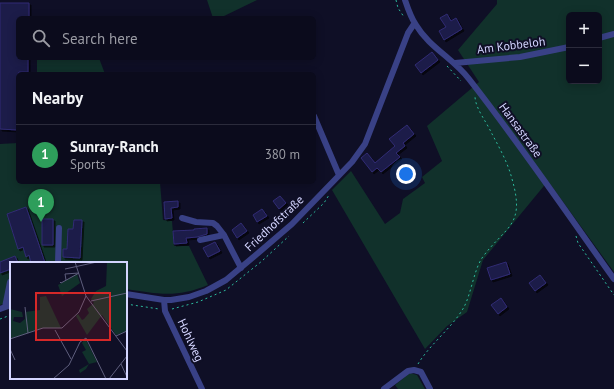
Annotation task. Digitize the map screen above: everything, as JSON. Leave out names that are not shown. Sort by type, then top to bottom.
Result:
[{"type":"street","name":"Hansastraße","points":[[406,0],[412,26],[463,71],[490,106],[614,279]]},
{"type":"street","name":"Friedhofstraße","points":[[127,294],[164,300],[181,298],[206,291],[226,280],[292,224],[356,158],[366,141],[412,26]]},
{"type":"street","points":[[602,37],[614,34]]},
{"type":"street","name":"Am Kobbeloh","points":[[455,63],[520,57],[566,48]]},
{"type":"street","points":[[316,121],[339,175]]},
{"type":"street","points":[[182,218],[196,222],[212,223],[224,235],[241,268]]},
{"type":"street","points":[[58,262],[59,228]]},
{"type":"street","points":[[200,240],[224,235]]},
{"type":"street","points":[[5,307],[10,282]]},
{"type":"street","name":"Hohlweg","points":[[164,300],[165,311],[202,389]]},
{"type":"street","points":[[384,389],[408,371],[414,370],[421,372],[430,389]]},
{"type":"path","points":[[396,0],[398,8],[412,26]]},
{"type":"path","points":[[445,64],[464,83]]},
{"type":"path","points":[[473,93],[478,100]]},
{"type":"path","points":[[414,370],[424,354],[463,307],[481,259],[511,226],[516,214],[516,196],[511,175],[492,133],[476,103],[474,98],[475,95]]},
{"type":"path","points":[[576,236],[578,243],[614,295]]},
{"type":"path","points":[[127,304],[165,311]]},
{"type":"path","points":[[0,319],[10,315]]},
{"type":"green space","points":[[207,0],[257,0],[224,16],[212,16]]},
{"type":"green space","points":[[497,0],[614,0],[614,272],[548,181],[483,260],[467,312],[447,326],[425,349],[332,190],[351,171],[385,224],[400,213],[403,199],[425,183],[422,177],[442,161],[427,126],[479,82],[458,50],[497,4]]},
{"type":"green space","points":[[37,60],[100,60],[104,72],[37,72]]},
{"type":"green space","points":[[16,143],[16,184],[160,184],[163,220],[172,221],[174,246],[189,246],[208,285],[187,292],[167,294],[148,292],[127,289],[127,262],[10,262],[10,301],[0,305],[0,144]]},
{"type":"green space","points":[[410,373],[417,375],[425,389],[398,389],[395,385]]},
{"type":"building","points":[[0,3],[29,3],[29,16],[16,16],[16,60],[28,60],[28,72],[16,72],[16,130],[0,129]]},
{"type":"building","points":[[447,14],[451,21],[456,18],[462,29],[444,40],[439,31],[446,27],[440,18]]},
{"type":"building","points":[[432,52],[438,60],[421,73],[415,65]]},
{"type":"building","points":[[407,125],[414,134],[403,143],[405,146],[396,153],[400,157],[381,172],[377,168],[372,172],[361,158],[367,153],[375,163],[395,146],[389,139]]},
{"type":"building","points":[[280,196],[286,203],[279,209],[273,201]]},
{"type":"building","points":[[178,201],[178,207],[171,208],[172,218],[165,219],[164,202]]},
{"type":"building","points":[[26,207],[45,262],[31,262],[29,255],[26,257],[23,247],[18,249],[7,214]]},
{"type":"building","points":[[262,209],[267,216],[257,222],[253,215]]},
{"type":"building","points":[[42,219],[53,219],[53,245],[42,245]]},
{"type":"building","points":[[74,220],[82,220],[80,258],[63,257],[63,249],[67,249],[68,229],[73,229]]},
{"type":"building","points":[[241,223],[247,231],[237,238],[232,230]]},
{"type":"building","points":[[207,228],[207,234],[186,238],[187,243],[174,244],[173,231]]},
{"type":"building","points":[[215,242],[220,251],[208,257],[203,248]]},
{"type":"building","points":[[15,256],[18,262],[10,262],[10,269],[0,273],[0,262]]},
{"type":"building","points":[[506,262],[510,274],[491,280],[487,268]]},
{"type":"building","points":[[540,275],[546,283],[535,291],[529,283]]},
{"type":"building","points":[[501,298],[507,307],[498,314],[491,305]]},
{"type":"place","name":"Sunray-Ranch","points":[[41,222]]}]
